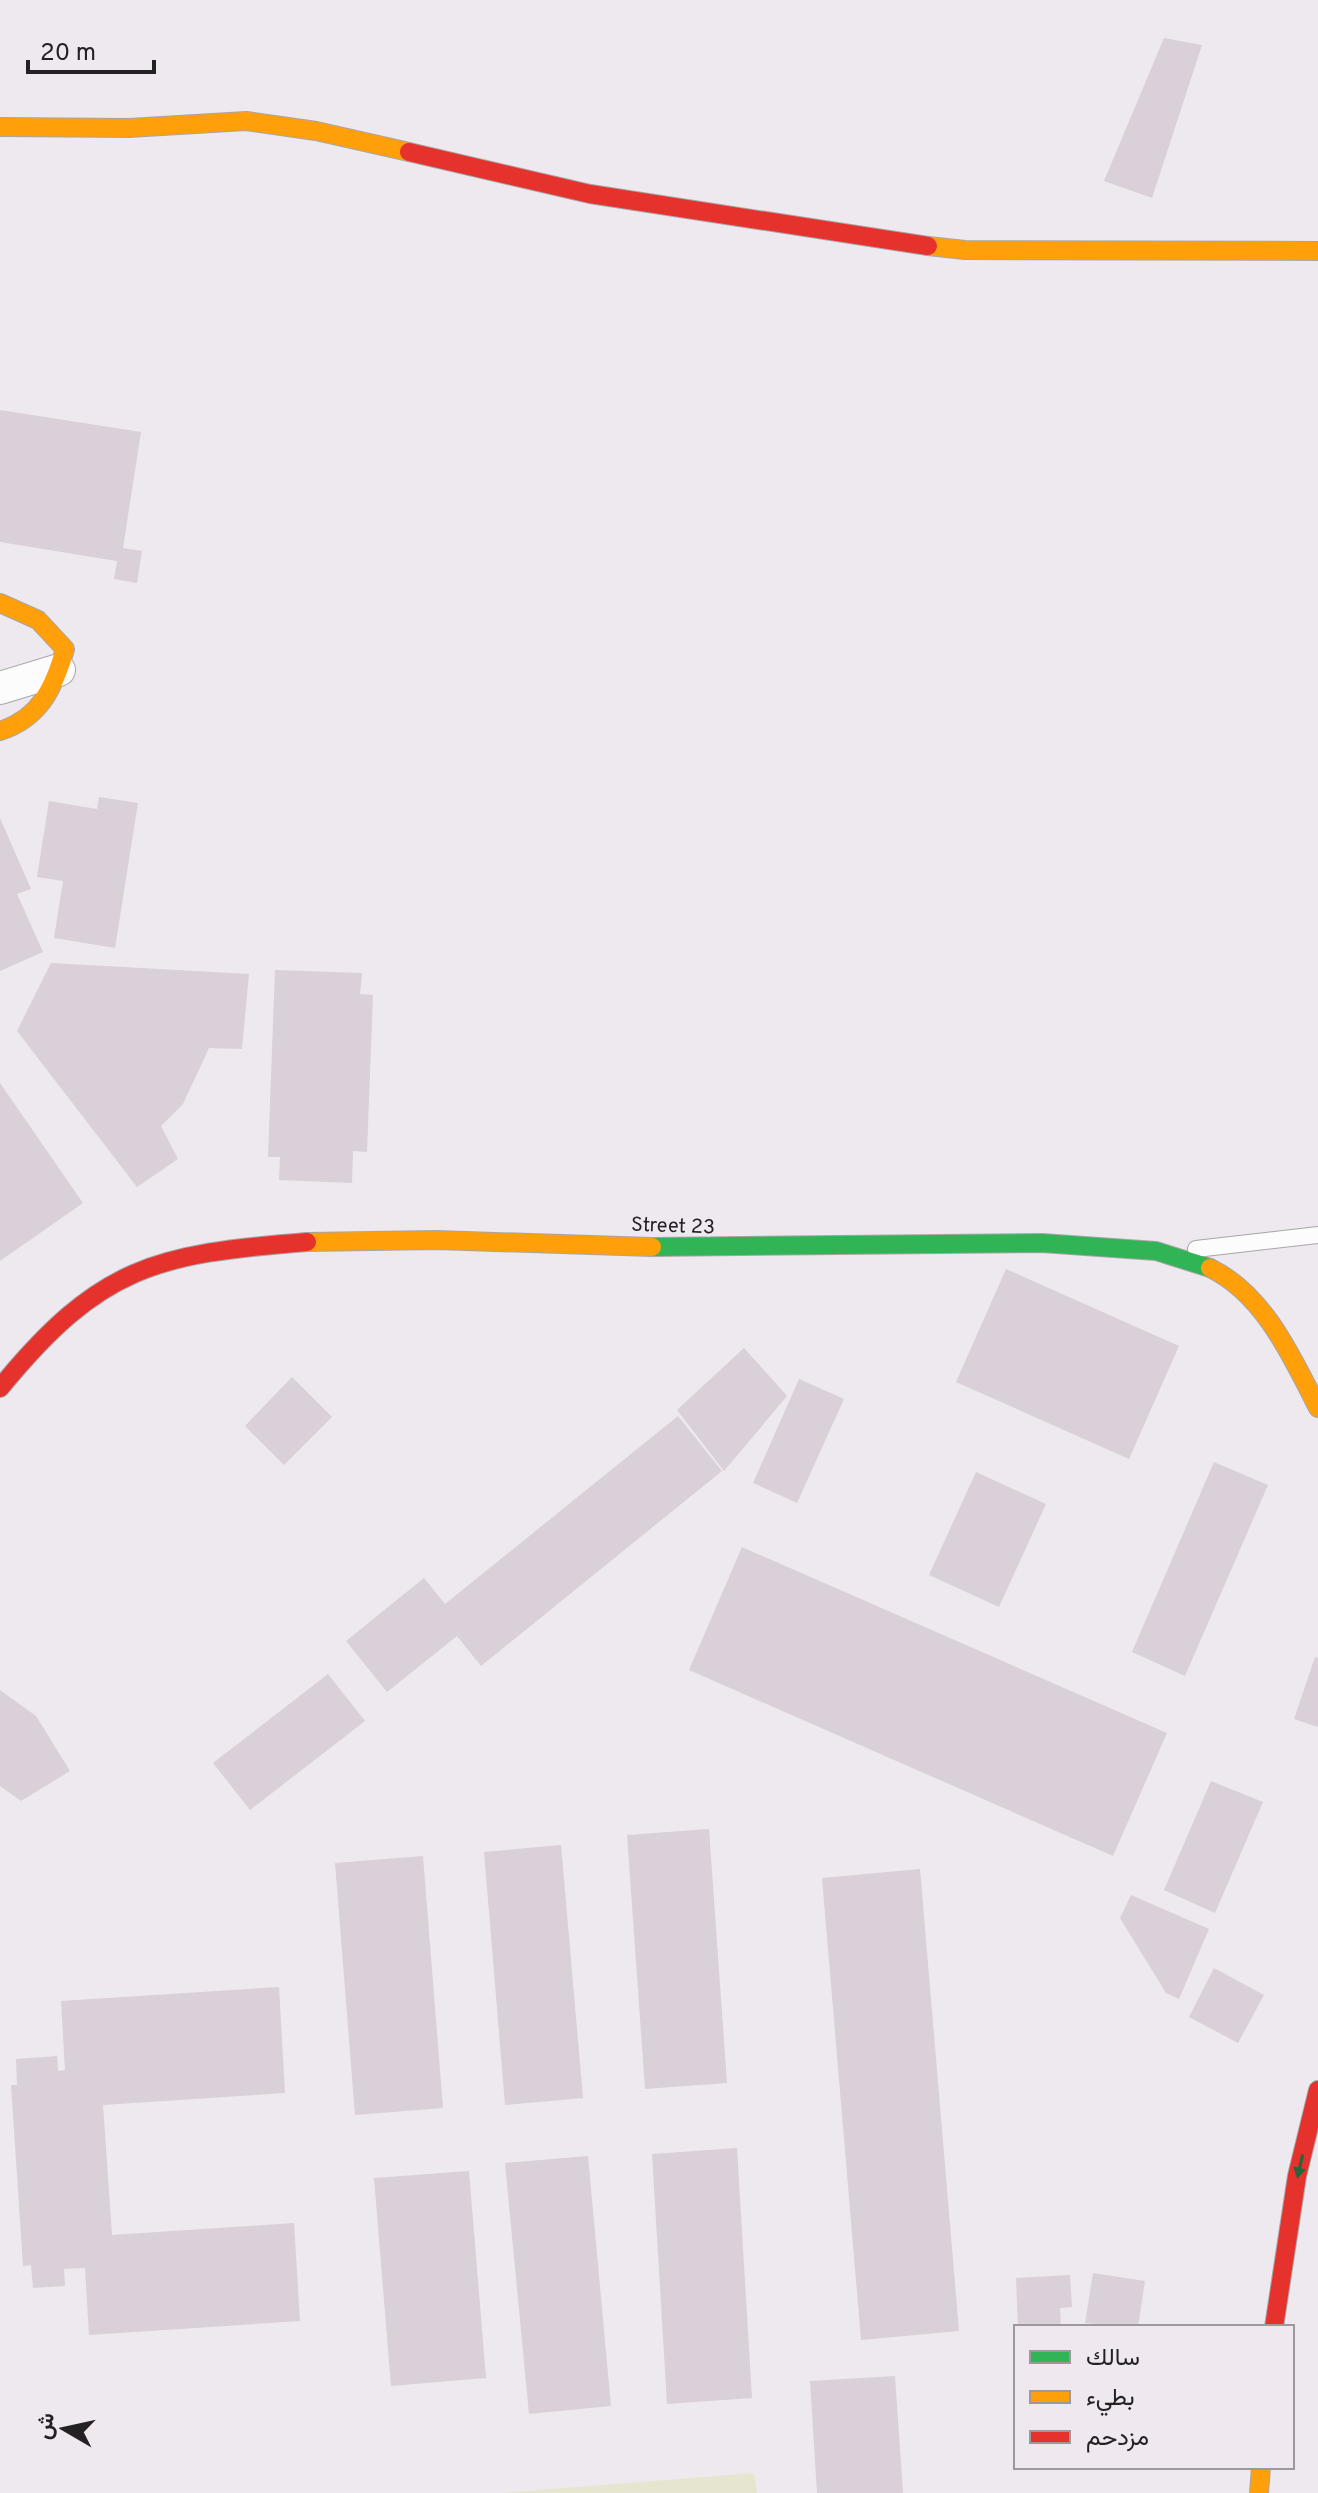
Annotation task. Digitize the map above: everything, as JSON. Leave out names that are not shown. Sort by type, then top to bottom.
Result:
[{"type":"main road","points":[[0,127],[129,128],[246,121],[316,131],[590,194],[866,239],[965,250],[1318,251]]},
{"type":"main road","points":[[0,603],[38,619],[56,631],[65,649],[43,708],[20,727],[0,731]]},
{"type":"main road","name":"Street 23","points":[[0,1388],[77,1305],[120,1279],[167,1259],[211,1251],[310,1241],[448,1239],[709,1248],[1025,1242],[1166,1252],[1218,1272],[1256,1306],[1295,1364],[1318,1408]]},
{"type":"main road","points":[[1274,2325],[1297,2176],[1318,2090]]},
{"type":"main road","points":[[1259,2493],[1261,2469]]},
{"type":"street","points":[[0,688],[59,670]]},
{"type":"lane","points":[[1166,1252],[1318,1235]]},
{"type":"green space","points":[[754,2473],[757,2493],[501,2493]]},
{"type":"building","points":[[1164,38],[1202,45],[1152,198],[1104,181]]},
{"type":"building","points":[[0,410],[141,432],[123,548],[142,551],[137,583],[114,579],[117,561],[0,542]]},
{"type":"building","points":[[99,797],[138,803],[115,948],[54,938],[63,881],[37,877],[49,801],[97,809]]},
{"type":"building","points":[[0,818],[31,889],[17,894],[43,952],[0,971]]},
{"type":"building","points":[[51,963],[249,974],[242,1049],[209,1048],[183,1104],[161,1126],[178,1159],[137,1187],[17,1031]]},
{"type":"building","points":[[275,970],[362,973],[360,994],[373,995],[367,1152],[353,1151],[352,1183],[279,1180],[280,1157],[268,1157]]},
{"type":"building","points":[[0,1083],[83,1203],[0,1261]]},
{"type":"building","points":[[1006,1269],[1179,1346],[1129,1459],[956,1382]]},
{"type":"building","points":[[744,1348],[787,1396],[724,1471],[677,1410]]},
{"type":"building","points":[[292,1377],[332,1417],[284,1465],[245,1426]]},
{"type":"building","points":[[799,1379],[844,1399],[797,1503],[753,1483]]},
{"type":"building","points":[[678,1416],[722,1471],[481,1666],[457,1636],[387,1692],[346,1641],[424,1578],[445,1604]]},
{"type":"building","points":[[1214,1462],[1268,1485],[1185,1676],[1132,1652]]},
{"type":"building","points":[[976,1472],[1046,1504],[999,1607],[929,1575]]},
{"type":"building","points":[[742,1547],[1167,1733],[1113,1856],[689,1670]]},
{"type":"building","points":[[1315,1657],[1318,1658],[1318,1727],[1294,1719]]},
{"type":"building","points":[[328,1674],[365,1721],[250,1810],[213,1763]]},
{"type":"building","points":[[0,1690],[36,1716],[70,1771],[21,1801],[0,1786]]},
{"type":"building","points":[[1211,1781],[1263,1802],[1215,1913],[1164,1890]]},
{"type":"building","points":[[709,1829],[727,2083],[645,2089],[627,1835]]},
{"type":"building","points":[[561,1845],[583,2098],[505,2105],[484,1852]]},
{"type":"building","points":[[423,1856],[443,2108],[355,2115],[335,1863]]},
{"type":"building","points":[[920,1869],[959,2331],[861,2340],[822,1878]]},
{"type":"building","points":[[1131,1895],[1209,1929],[1179,1999],[1166,1993],[1120,1918]]},
{"type":"building","points":[[1214,1968],[1264,1995],[1238,2043],[1189,2017]]},
{"type":"building","points":[[279,1987],[285,2093],[103,2105],[112,2235],[294,2223],[300,2321],[89,2335],[85,2268],[64,2269],[65,2286],[33,2288],[31,2265],[23,2266],[11,2085],[17,2085],[16,2059],[57,2056],[58,2071],[65,2070],[61,2001]]},
{"type":"building","points":[[737,2148],[752,2398],[667,2404],[652,2154]]},
{"type":"building","points":[[588,2156],[611,2406],[529,2414],[505,2163]]},
{"type":"building","points":[[469,2171],[486,2378],[391,2386],[374,2178]]},
{"type":"building","points":[[1093,2273],[1145,2281],[1138,2325],[1085,2323]]},
{"type":"building","points":[[1070,2275],[1072,2307],[1060,2308],[1061,2325],[1018,2325],[1016,2278]]},
{"type":"building","points":[[895,2376],[903,2493],[817,2493],[810,2381]]},
{"type":"traffic: fast","points":[[652,1247],[1042,1243],[1156,1251],[1210,1268]]},
{"type":"traffic: slow","points":[[0,127],[129,128],[246,121],[316,131],[409,152]]},
{"type":"traffic: slow","points":[[928,246],[965,250],[1318,251]]},
{"type":"traffic: slow","points":[[0,603],[38,620],[65,649],[56,676],[43,700],[25,718],[0,731]]},
{"type":"traffic: slow","points":[[307,1242],[436,1240],[652,1247]]},
{"type":"traffic: slow","points":[[1210,1268],[1229,1279],[1261,1310],[1287,1348],[1318,1408]]},
{"type":"traffic: slow","points":[[1259,2493],[1261,2469]]},
{"type":"traffic: jam","points":[[409,152],[590,194],[928,246]]},
{"type":"traffic: jam","points":[[0,1388],[69,1315],[101,1291],[134,1274],[169,1261],[209,1253],[307,1242]]},
{"type":"traffic: jam","points":[[1274,2325],[1297,2176],[1318,2090]]}]
